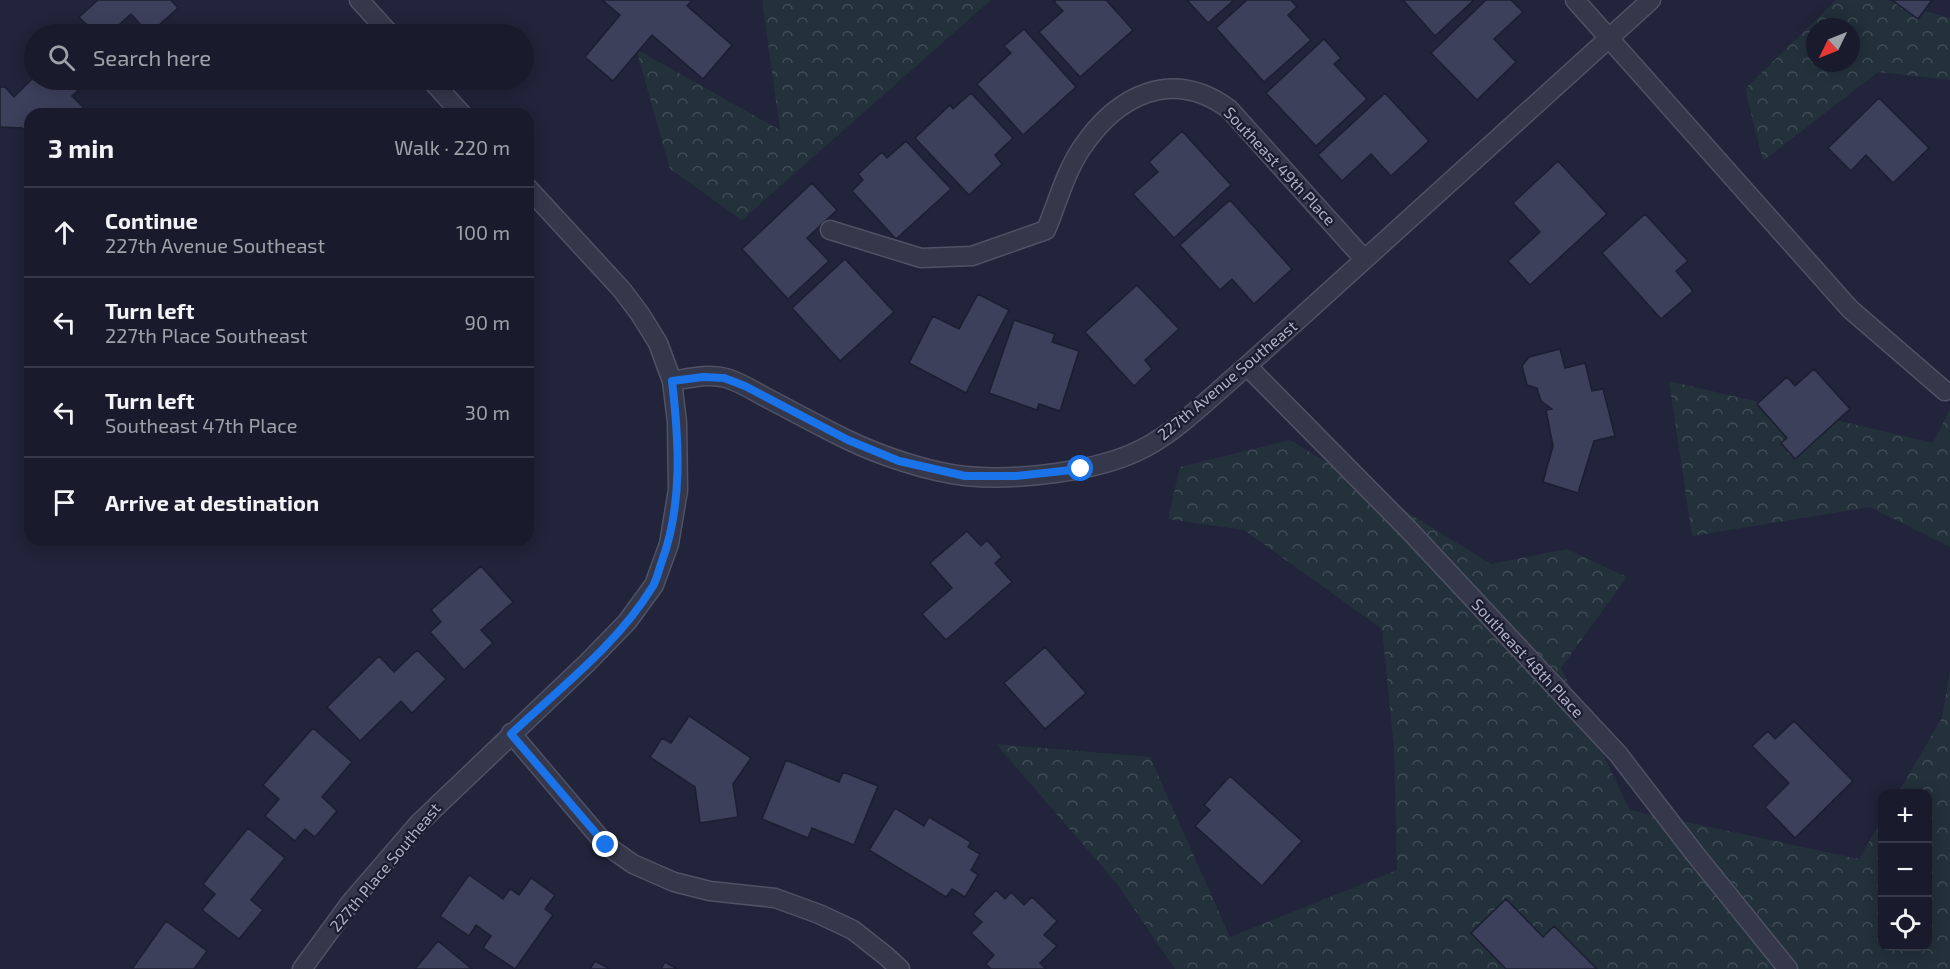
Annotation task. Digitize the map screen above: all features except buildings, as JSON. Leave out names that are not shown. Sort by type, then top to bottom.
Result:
[{"type":"street","points":[[359,0],[381,24]]},
{"type":"street","points":[[1575,0],[1850,309],[1945,391]]},
{"type":"street","name":"227th Avenue Southeast","points":[[672,381],[703,377],[724,378],[745,386],[848,440],[899,461],[965,476],[1016,476],[1081,469],[1114,461],[1146,448],[1181,422],[1247,366],[1651,0]]},
{"type":"street","name":"Southeast 49th Place","points":[[830,230],[921,258],[972,256],[1046,230],[1069,171],[1080,150],[1099,126],[1134,99],[1155,90],[1177,87],[1213,97],[1229,109],[1364,259]]},
{"type":"street","points":[[439,90],[456,108]]},
{"type":"street","points":[[534,195],[622,290],[640,314],[658,343],[672,381]]},
{"type":"street","name":"Southeast 48th Place","points":[[1247,366],[1408,529],[1618,754],[1788,969]]},
{"type":"street","name":"227th Place Southeast","points":[[302,969],[351,902],[418,823],[587,663],[627,622],[654,585],[669,544],[678,490],[672,381]]},
{"type":"street","points":[[511,734],[606,845],[633,864],[674,882],[710,891],[775,898],[819,914],[853,930],[900,969]]},
{"type":"green space","points":[[762,0],[991,0],[742,220],[670,169],[636,49],[780,130]]},
{"type":"green space","points":[[1836,0],[1886,0],[1950,18],[1950,80],[1878,72],[1763,161],[1745,89],[1806,29],[1806,72],[1860,72],[1860,18],[1818,18]]},
{"type":"green space","points":[[1669,381],[1933,443],[1950,409],[1950,547],[1870,507],[1692,536]]},
{"type":"green space","points":[[1290,440],[1491,564],[1567,549],[1627,577],[1561,668],[1630,810],[1859,859],[1878,826],[1878,951],[1932,951],[1932,789],[1900,789],[1942,718],[1950,671],[1950,969],[1175,969],[1118,885],[996,744],[1150,757],[1230,937],[1397,870],[1394,748],[1382,629],[1244,530],[1168,519],[1180,467]]},
{"type":"route","points":[[606,845],[511,734],[627,622],[654,585],[669,544],[678,490],[672,381],[703,377],[724,378],[745,386],[848,440],[899,461],[965,476],[1016,476],[1081,469]]}]
